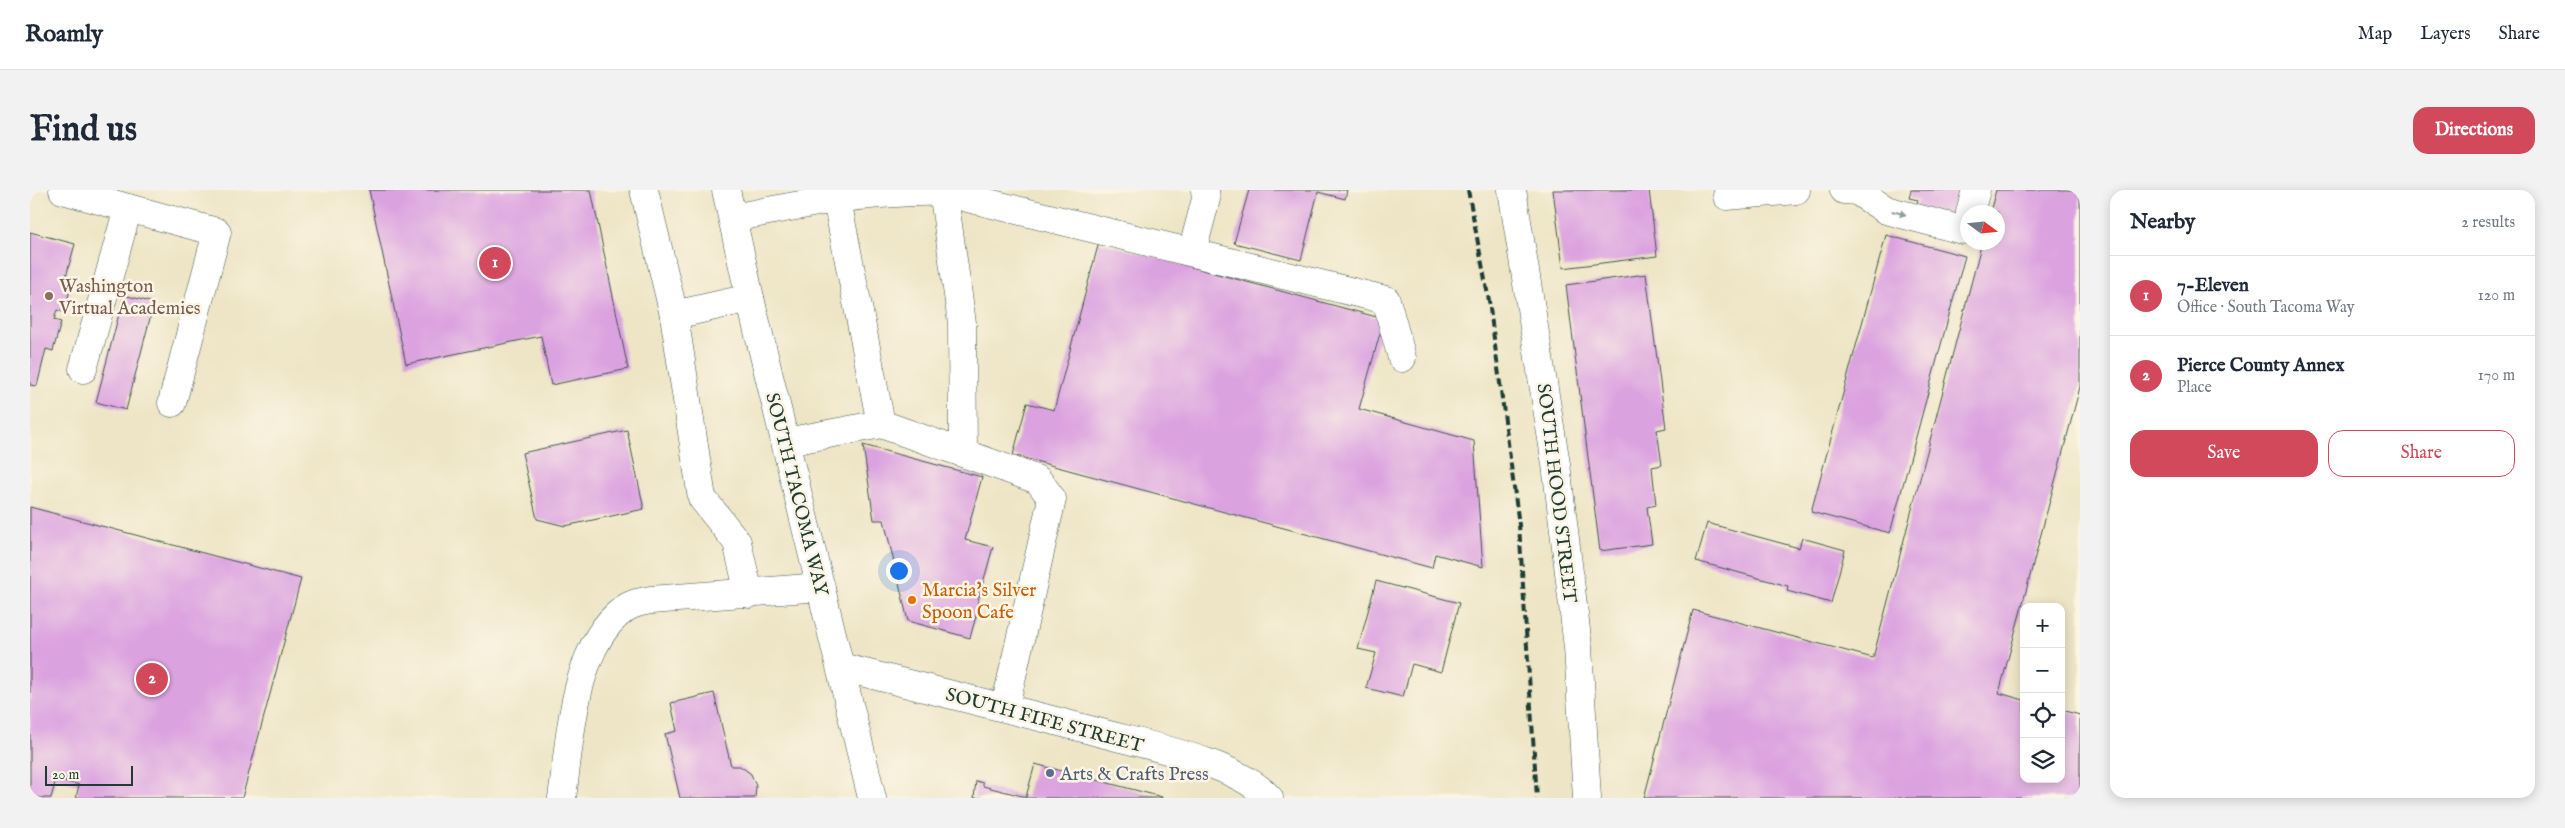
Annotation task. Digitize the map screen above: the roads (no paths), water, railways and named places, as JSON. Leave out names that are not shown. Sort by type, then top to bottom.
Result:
[{"type":"street","points":[[63,190],[217,232],[172,403]]},
{"type":"street","points":[[644,190],[674,315],[702,498],[737,542],[749,594]]},
{"type":"street","name":"SOUTH TACOMA WAY","points":[[726,190],[750,298],[872,798]]},
{"type":"street","points":[[733,218],[836,194],[902,190],[943,191],[1386,300],[1402,358]]},
{"type":"street","points":[[1192,252],[1206,199],[1205,190]]},
{"type":"street","name":"SOUTH HOOD STREET","points":[[1512,190],[1556,464],[1578,647],[1587,798]]},
{"type":"street","points":[[1727,196],[1796,190]]},
{"type":"street","points":[[1853,190],[1886,210],[1960,230]]},
{"type":"street","points":[[1972,205],[1976,190]]},
{"type":"street","points":[[943,191],[962,323],[963,453]]},
{"type":"street","points":[[836,194],[881,424]]},
{"type":"street","points":[[83,369],[128,208]]},
{"type":"street","points":[[674,315],[750,298]]},
{"type":"street","points":[[786,442],[881,424],[1038,480],[1052,499],[1005,708]]},
{"type":"street","points":[[562,798],[579,688],[587,663],[609,622],[623,609],[635,603],[651,600],[821,588]]},
{"type":"street","name":"SOUTH FIFE STREET","points":[[841,666],[1208,763],[1248,782],[1269,798]]},
{"type":"railway","points":[[1468,190],[1489,301],[1519,525],[1537,798]]},
{"type":"place","name":"7-Eleven","points":[[495,263]]},
{"type":"place","name":"Washington Virtual Academies","points":[[49,296]]},
{"type":"place","name":"Marcia's Silver Spoon Cafe","points":[[912,600]]},
{"type":"place","name":"Pierce County Annex","points":[[152,679]]},
{"type":"place","name":"Arts & Crafts Press","points":[[1050,773]]}]
